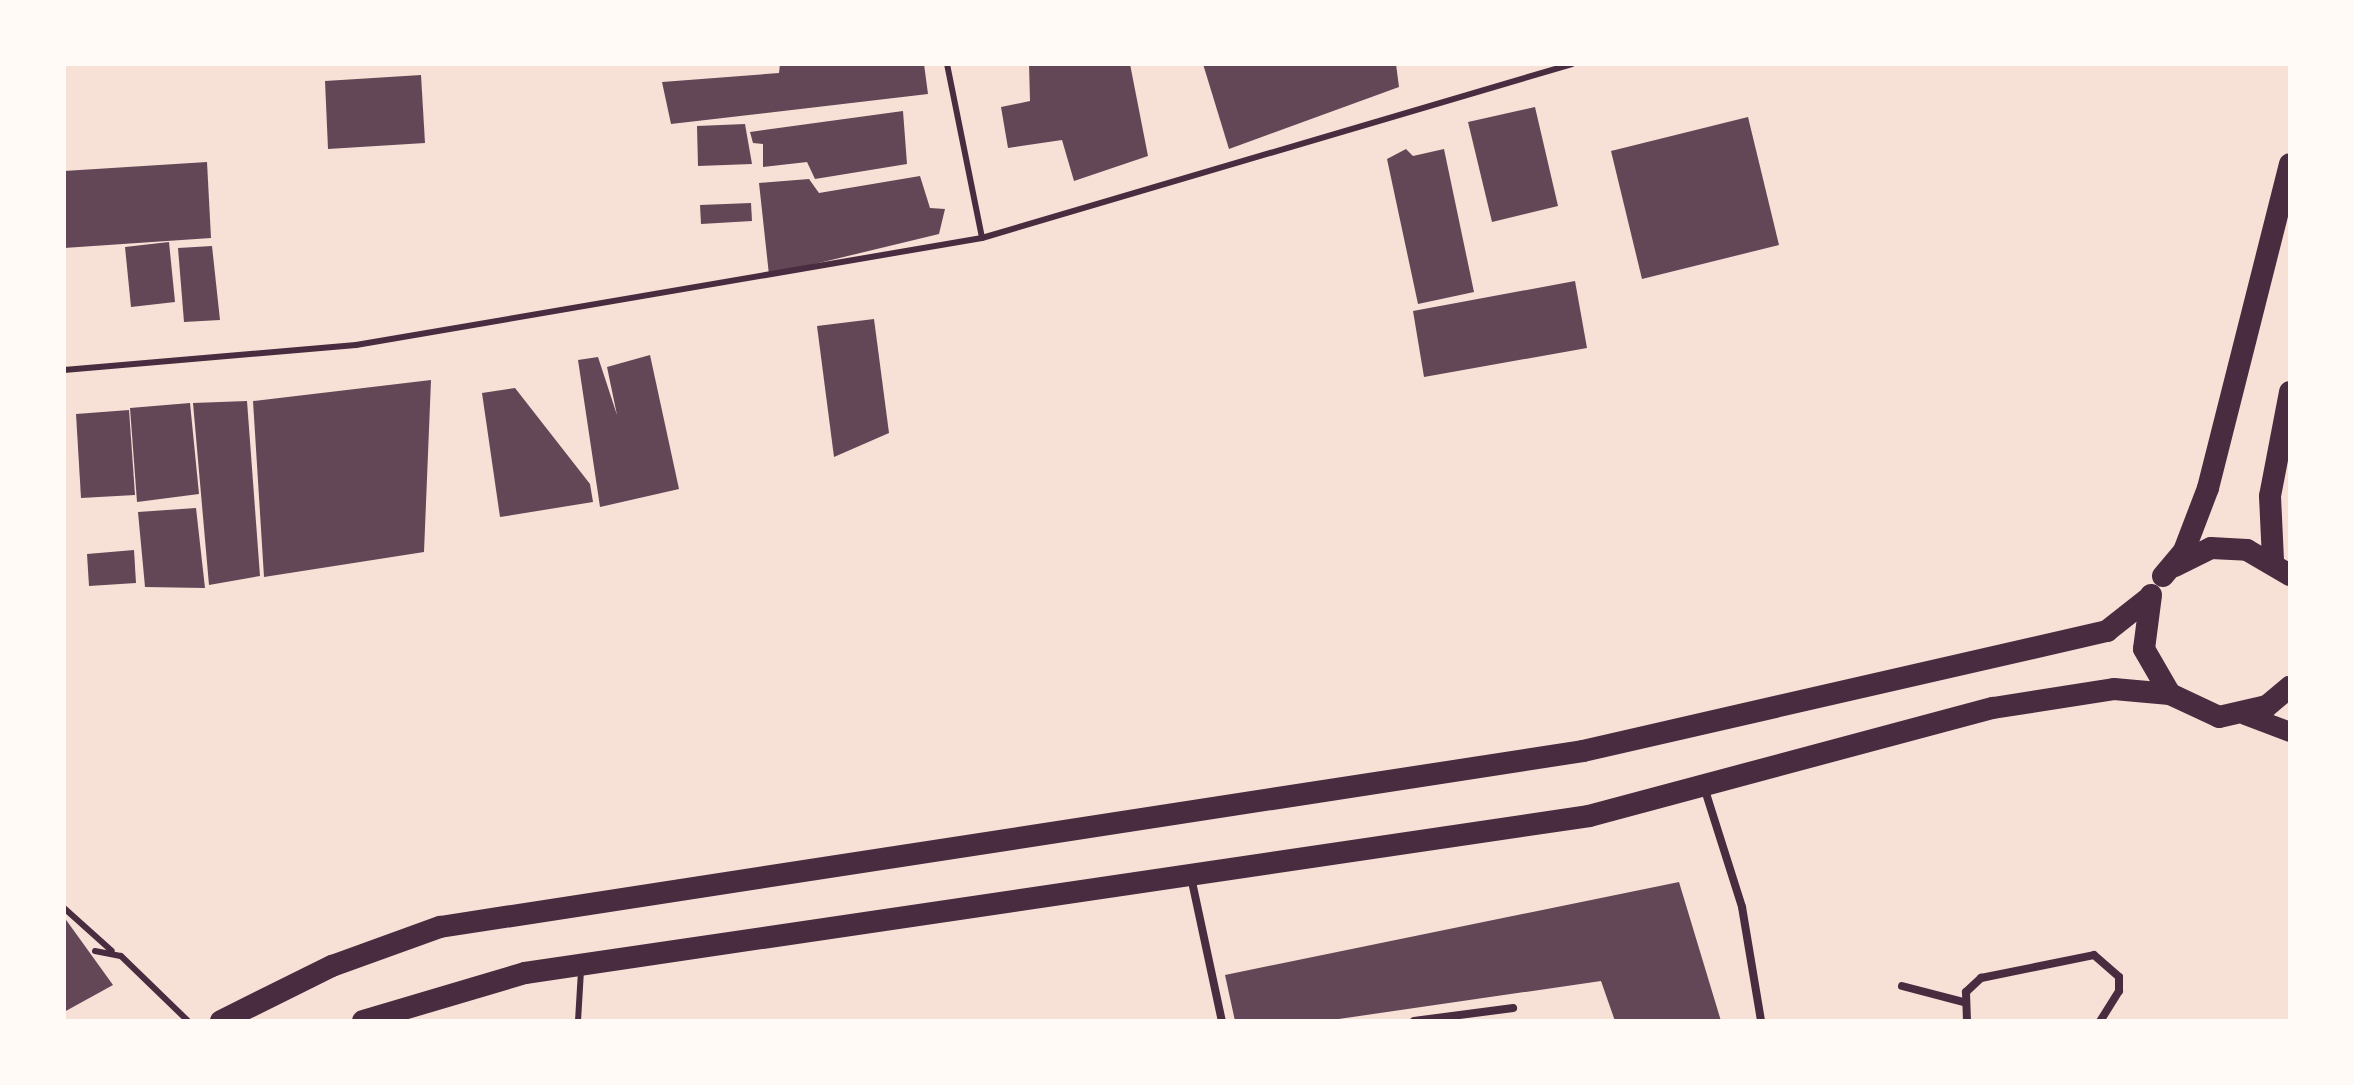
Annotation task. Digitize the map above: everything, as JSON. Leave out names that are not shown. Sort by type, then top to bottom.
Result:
[{"type":"highway","points":[[221,1021],[332,966],[440,927],[1583,751],[2107,631],[2149,598],[2184,551],[2208,488],[2290,164]]},
{"type":"highway","points":[[2163,576],[2211,548],[2282,567],[2270,496],[2290,392]]},
{"type":"highway","points":[[2149,598],[2144,649],[2170,694]]},
{"type":"highway","points":[[363,1021],[456,989],[581,963],[1589,816],[1993,708],[2114,689],[2170,694],[2219,717],[2245,715],[2290,687]]},
{"type":"main road","points":[[2245,715],[2290,732]]},
{"type":"street","points":[[1704,786],[1742,907],[1761,1021]]},
{"type":"street","points":[[1190,875],[1222,1021]]},
{"type":"street","points":[[1967,1021],[1963,1002],[1981,978],[2094,955],[2119,977],[2119,991],[2100,1021]]},
{"type":"street","points":[[1902,986],[1963,1002]]},
{"type":"street","points":[[1414,1021],[1513,1008]]},
{"type":"lane","points":[[947,64],[982,238]]},
{"type":"lane","points":[[64,370],[356,345],[982,238],[1572,64]]},
{"type":"lane","points":[[64,908],[188,1021]]},
{"type":"lane","points":[[95,951],[112,951]]},
{"type":"lane","points":[[578,1021],[581,963]]},
{"type":"building","points":[[780,64],[924,64],[928,94],[671,124],[662,82],[779,73]]},
{"type":"building","points":[[1029,64],[1130,64],[1148,156],[1074,181],[1062,140],[1008,148],[1001,107],[1030,101]]},
{"type":"building","points":[[1203,64],[1396,64],[1399,87],[1229,149]]},
{"type":"building","points":[[421,75],[425,143],[328,149],[325,81]]},
{"type":"building","points":[[1535,107],[1558,206],[1492,222],[1468,122]]},
{"type":"building","points":[[903,111],[907,164],[815,179],[807,162],[763,167],[763,144],[753,143],[750,132]]},
{"type":"building","points":[[1748,117],[1779,245],[1642,279],[1611,151]]},
{"type":"building","points":[[745,124],[752,164],[698,166],[697,126]]},
{"type":"building","points":[[1406,149],[1413,156],[1444,149],[1474,292],[1418,304],[1387,159]]},
{"type":"building","points":[[207,162],[211,238],[64,248],[64,171]]},
{"type":"building","points":[[920,176],[930,208],[945,209],[939,234],[769,275],[759,183],[809,179],[819,193]]},
{"type":"building","points":[[751,203],[752,221],[701,224],[700,205]]},
{"type":"building","points":[[169,242],[175,302],[131,307],[125,247]]},
{"type":"building","points":[[212,246],[220,320],[184,322],[178,248]]},
{"type":"building","points":[[1575,281],[1587,348],[1424,377],[1413,311]]},
{"type":"building","points":[[874,319],[889,433],[834,457],[817,326]]},
{"type":"building","points":[[650,355],[679,489],[600,507],[578,360],[598,357],[617,415],[607,367]]},
{"type":"building","points":[[431,380],[424,552],[264,577],[253,401]]},
{"type":"building","points":[[515,388],[590,484],[593,502],[500,517],[482,393]]},
{"type":"building","points":[[247,401],[260,576],[209,585],[193,403]]},
{"type":"building","points":[[190,403],[199,494],[137,502],[130,408]]},
{"type":"building","points":[[129,410],[135,495],[81,498],[76,414]]},
{"type":"building","points":[[196,508],[205,588],[145,587],[138,512]]},
{"type":"building","points":[[134,550],[136,583],[89,586],[87,554]]},
{"type":"building","points":[[1679,882],[1721,1021],[1615,1021],[1601,981],[1325,1021],[1235,1021],[1225,975]]},
{"type":"building","points":[[64,917],[113,985],[64,1012]]}]
